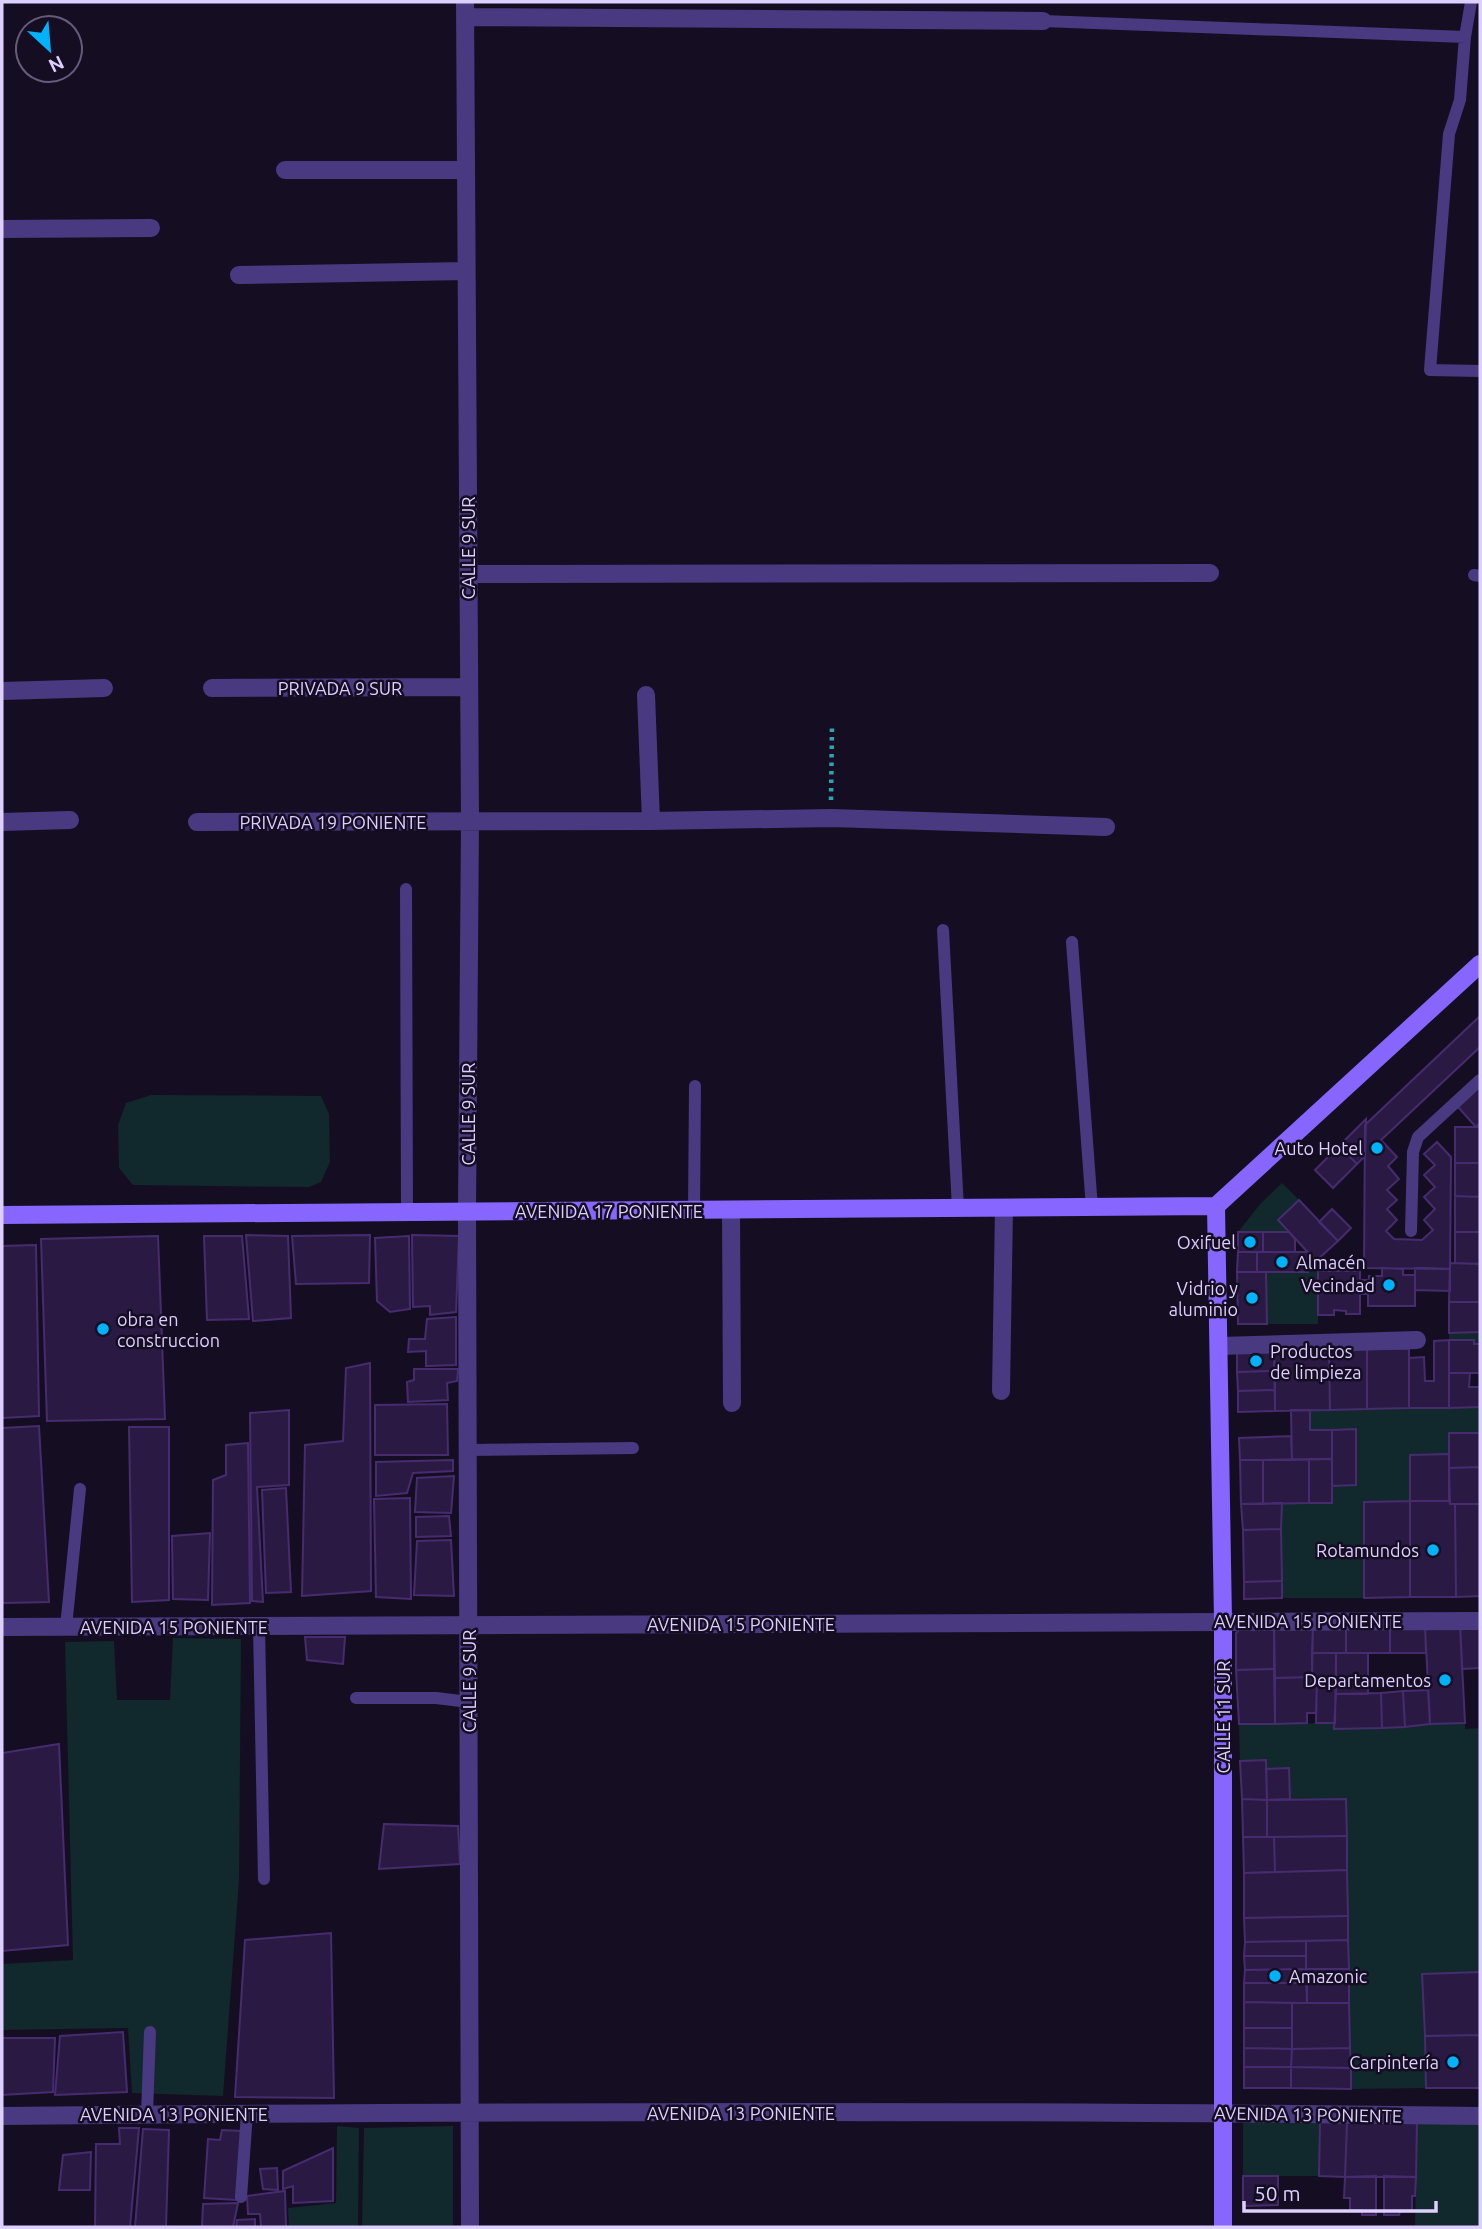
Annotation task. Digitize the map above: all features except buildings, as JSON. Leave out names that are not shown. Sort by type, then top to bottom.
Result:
[{"type":"main road","points":[[1216,1206],[1480,964]]},
{"type":"main road","name":"AVENIDA 17 PONIENTE","points":[[2,1215],[1216,1206]]},
{"type":"main road","name":"CALLE 11 SUR","points":[[1216,1206],[1223,1621],[1223,2227]]},
{"type":"street","points":[[465,10],[1043,21]]},
{"type":"street","name":"CALLE 9 SUR","points":[[465,10],[470,822],[467,1212],[470,2227]]},
{"type":"street","points":[[285,170],[466,170]]},
{"type":"street","points":[[2,229],[151,228]]},
{"type":"street","points":[[239,275],[467,271]]},
{"type":"street","points":[[468,574],[1210,573]]},
{"type":"street","name":"PRIVADA 9 SUR","points":[[212,688],[469,687]]},
{"type":"street","points":[[2,691],[104,688]]},
{"type":"street","points":[[646,695],[651,821]]},
{"type":"street","name":"PRIVADA 19 PONIENTE","points":[[197,822],[831,818],[1106,827]]},
{"type":"street","points":[[2,822],[70,820]]},
{"type":"street","points":[[1001,1391],[1004,1208]]},
{"type":"street","points":[[731,1210],[732,1404]]},
{"type":"street","points":[[1219,1346],[1417,1340]]},
{"type":"street","name":"AVENIDA 15 PONIENTE","points":[[2,1627],[1480,1621]]},
{"type":"street","name":"AVENIDA 13 PONIENTE","points":[[2,2116],[247,2113],[1224,2113],[1480,2116]]},
{"type":"lane","points":[[1471,2],[1460,100],[1449,134],[1430,370],[1480,371]]},
{"type":"lane","points":[[1043,21],[1465,37]]},
{"type":"lane","points":[[406,889],[407,1212]]},
{"type":"lane","points":[[943,930],[958,1208]]},
{"type":"lane","points":[[1072,943],[1091,1208]]},
{"type":"lane","points":[[1411,1231],[1413,1152],[1418,1137],[1480,1080]]},
{"type":"lane","points":[[694,1210],[695,1087]]},
{"type":"lane","points":[[468,1450],[633,1448]]},
{"type":"lane","points":[[66,1627],[80,1489]]},
{"type":"lane","points":[[259,1627],[264,1879]]},
{"type":"lane","points":[[356,1698],[436,1698],[469,1702]]},
{"type":"lane","points":[[147,2114],[150,2032]]},
{"type":"lane","points":[[241,2197],[247,2113]]},
{"type":"path","points":[[831,818],[832,728]]},
{"type":"green space","points":[[151,1095],[321,1096],[329,1114],[330,1162],[321,1182],[309,1187],[133,1185],[119,1168],[118,1125],[126,1103]]},
{"type":"green space","points":[[1282,1183],[1299,1200],[1278,1220],[1289,1232],[1238,1232],[1261,1203]]},
{"type":"green space","points":[[1318,1271],[1318,1324],[1267,1324],[1266,1272]]},
{"type":"green space","points":[[1480,1332],[1480,1344],[1474,1344],[1473,1340],[1449,1340],[1449,1333]]},
{"type":"green space","points":[[1480,1407],[1480,1433],[1449,1434],[1449,1454],[1410,1455],[1410,1501],[1364,1502],[1364,1598],[1282,1598],[1282,1503],[1332,1503],[1332,1486],[1356,1485],[1356,1430],[1310,1430],[1310,1410]]},
{"type":"green space","points":[[173,1638],[241,1639],[239,1880],[223,2096],[132,2093],[128,2028],[2,2030],[2,1964],[73,1960],[65,1642],[114,1641],[117,1700],[170,1700]]},
{"type":"green space","points":[[1335,1723],[1335,1729],[1465,1723],[1465,1729],[1480,1728],[1480,1972],[1422,1974],[1426,2088],[1351,2089],[1346,1799],[1290,1799],[1289,1768],[1266,1769],[1266,1760],[1240,1761],[1239,1724]]},
{"type":"green space","points":[[1243,2122],[1320,2122],[1319,2176],[1243,2176]]},
{"type":"green space","points":[[1417,2123],[1480,2124],[1480,2227],[1415,2227]]},
{"type":"green space","points":[[337,2126],[359,2128],[358,2227],[289,2227],[288,2208],[336,2203]]},
{"type":"green space","points":[[453,2126],[453,2227],[362,2227],[364,2128]]},
{"type":"place","name":"Auto Hotel","points":[[1377,1148]]},
{"type":"place","name":"Oxifuel","points":[[1250,1242]]},
{"type":"place","name":"Almacén","points":[[1282,1262]]},
{"type":"place","name":"Vecindad","points":[[1389,1285]]},
{"type":"place","name":"Vidrio y aluminio","points":[[1252,1298]]},
{"type":"place","name":"obra en construccion","points":[[103,1329]]},
{"type":"place","name":"Productos de limpieza","points":[[1256,1361]]},
{"type":"place","name":"Rotamundos","points":[[1433,1550]]},
{"type":"place","name":"Departamentos","points":[[1445,1680]]},
{"type":"place","name":"Amazonic","points":[[1275,1976]]},
{"type":"place","name":"Carpintería","points":[[1453,2062]]}]
